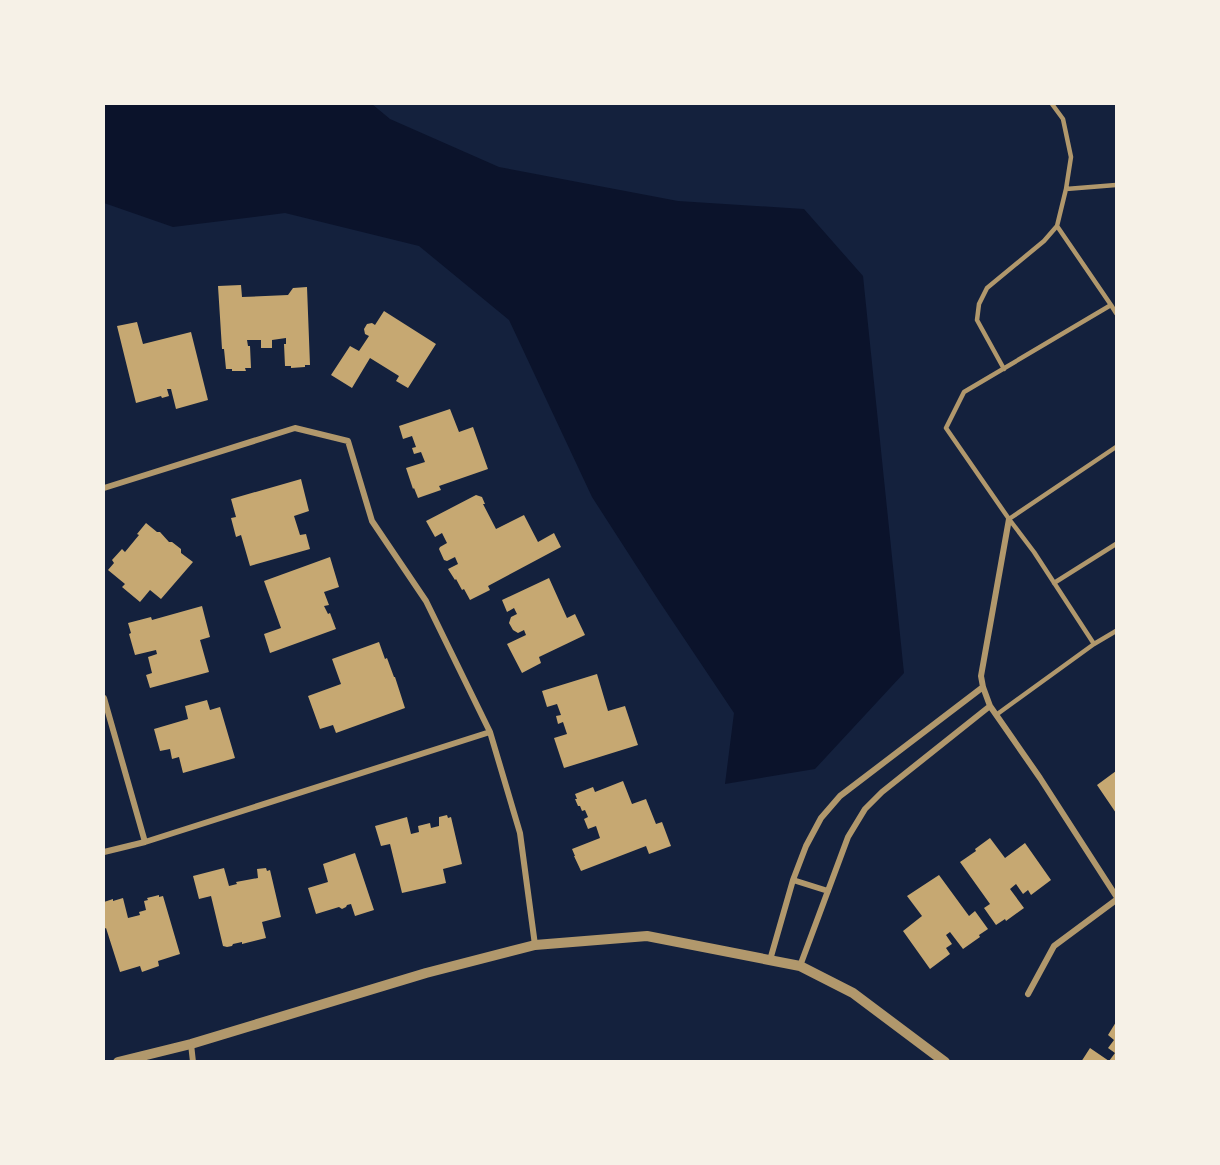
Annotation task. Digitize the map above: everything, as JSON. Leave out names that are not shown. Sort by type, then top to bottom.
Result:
[{"type":"street","points":[[104,488],[295,428],[348,441],[372,521],[426,602],[490,732],[520,833],[535,945]]},
{"type":"street","points":[[1009,519],[981,676],[982,687],[990,706],[1040,778],[1116,898],[1054,946],[1028,994]]},
{"type":"street","points":[[770,960],[793,880],[820,818],[840,796],[982,687]]},
{"type":"street","points":[[104,698],[145,842]]},
{"type":"street","points":[[800,966],[848,837],[865,809],[882,792],[990,706]]},
{"type":"street","points":[[104,852],[145,842],[490,732]]},
{"type":"street","points":[[793,880],[828,891]]},
{"type":"street","points":[[118,1062],[191,1044],[426,973],[535,945],[647,936],[800,966],[853,993],[945,1062]]},
{"type":"street","points":[[191,1044],[193,1062]]},
{"type":"lane","points":[[1004,369],[977,320],[979,304],[987,288],[1044,241],[1057,226],[1071,157],[1063,119],[1052,104]]},
{"type":"lane","points":[[1066,189],[1116,185]]},
{"type":"lane","points":[[1057,226],[1116,313]]},
{"type":"lane","points":[[1094,645],[1034,552],[946,428],[964,392],[1111,305]]},
{"type":"lane","points":[[1009,519],[1116,447]]},
{"type":"lane","points":[[1054,584],[1116,544]]},
{"type":"lane","points":[[996,715],[1116,631]]},
{"type":"water","points":[[104,104],[372,104],[390,119],[499,167],[678,201],[804,209],[863,276],[904,673],[815,769],[725,784],[734,713],[592,497],[509,320],[419,246],[285,213],[173,227],[104,203]]},
{"type":"building","points":[[241,285],[242,297],[288,295],[293,288],[307,287],[310,365],[291,368],[291,366],[285,366],[286,338],[272,340],[272,348],[261,348],[261,340],[247,340],[250,346],[251,368],[245,368],[246,371],[226,369],[224,349],[222,349],[218,286]]},
{"type":"building","points":[[384,311],[436,344],[408,388],[396,381],[399,376],[370,358],[352,388],[331,375],[350,346],[359,351],[369,336],[365,334],[364,329],[367,324],[375,325]]},
{"type":"building","points":[[137,322],[143,344],[191,332],[208,400],[176,409],[171,389],[167,389],[169,396],[136,403],[117,326]]},
{"type":"building","points":[[450,409],[459,432],[473,427],[488,469],[439,486],[441,490],[418,498],[406,468],[425,462],[421,452],[414,454],[412,448],[416,447],[412,436],[403,439],[399,426]]},
{"type":"building","points":[[301,479],[309,511],[294,516],[300,535],[306,534],[310,549],[250,566],[241,535],[236,537],[231,518],[236,517],[231,499]]},
{"type":"building","points":[[476,495],[482,497],[485,504],[483,504],[496,529],[524,515],[538,542],[554,533],[561,547],[488,586],[490,590],[470,600],[448,569],[458,564],[455,557],[444,560],[439,549],[447,543],[442,533],[435,537],[426,521]]},
{"type":"building","points":[[146,523],[181,549],[181,553],[193,562],[161,599],[150,590],[140,602],[122,587],[125,584],[108,570],[114,563],[112,560],[122,549],[125,552]]},
{"type":"building","points":[[330,557],[339,587],[324,592],[329,605],[324,606],[328,614],[330,613],[336,629],[270,653],[264,634],[281,628],[264,581]]},
{"type":"building","points":[[549,578],[567,618],[575,614],[585,635],[539,657],[541,663],[522,673],[507,644],[526,635],[524,630],[518,633],[513,630],[509,623],[511,617],[517,614],[514,608],[507,612],[502,600]]},
{"type":"building","points":[[202,606],[210,637],[200,640],[209,672],[150,688],[146,675],[152,673],[148,657],[157,654],[156,650],[135,655],[128,623],[151,617],[152,620]]},
{"type":"building","points":[[379,642],[395,677],[405,708],[336,733],[333,725],[320,729],[308,696],[341,684],[332,659]]},
{"type":"building","points":[[597,674],[608,711],[625,706],[638,745],[564,768],[554,738],[567,734],[563,722],[558,724],[556,716],[561,715],[557,704],[547,707],[542,691]]},
{"type":"building","points":[[207,700],[210,710],[220,707],[235,758],[183,773],[179,757],[172,759],[170,749],[160,751],[154,729],[188,719],[185,706]]},
{"type":"building","points":[[1116,771],[1116,813],[1097,785]]},
{"type":"building","points":[[623,781],[632,804],[646,799],[656,824],[662,822],[671,846],[649,854],[646,846],[581,871],[572,849],[600,838],[596,826],[588,829],[584,819],[588,817],[585,810],[582,811],[578,806],[575,794],[593,787],[595,792]]},
{"type":"building","points":[[447,815],[448,818],[451,817],[462,864],[443,869],[446,883],[402,893],[390,844],[381,846],[375,826],[407,817],[411,834],[419,832],[418,826],[430,823],[431,828],[439,826],[439,817]]},
{"type":"building","points":[[990,838],[1005,858],[1025,843],[1051,880],[1031,895],[1028,890],[1023,894],[1016,884],[1010,889],[1024,908],[996,925],[984,908],[990,904],[960,862]]},
{"type":"building","points":[[355,853],[374,910],[355,916],[351,904],[342,909],[339,907],[316,914],[308,888],[328,882],[323,864]]},
{"type":"building","points":[[224,868],[229,886],[237,884],[236,882],[258,878],[257,869],[270,870],[281,917],[262,922],[266,938],[223,946],[211,896],[199,899],[193,876]]},
{"type":"building","points":[[939,875],[969,916],[975,911],[988,929],[963,949],[950,932],[946,935],[952,944],[946,948],[950,954],[930,969],[903,931],[922,916],[907,896]]},
{"type":"building","points":[[159,895],[159,897],[163,896],[180,954],[158,961],[159,966],[142,972],[140,966],[120,972],[106,928],[104,929],[104,902],[123,898],[128,918],[140,915],[139,912],[146,910],[144,901],[148,900],[147,898]]},
{"type":"building","points":[[1116,1022],[1116,1062],[1081,1062],[1090,1048],[1109,1061],[1115,1053],[1108,1048],[1114,1040],[1108,1035]]}]
